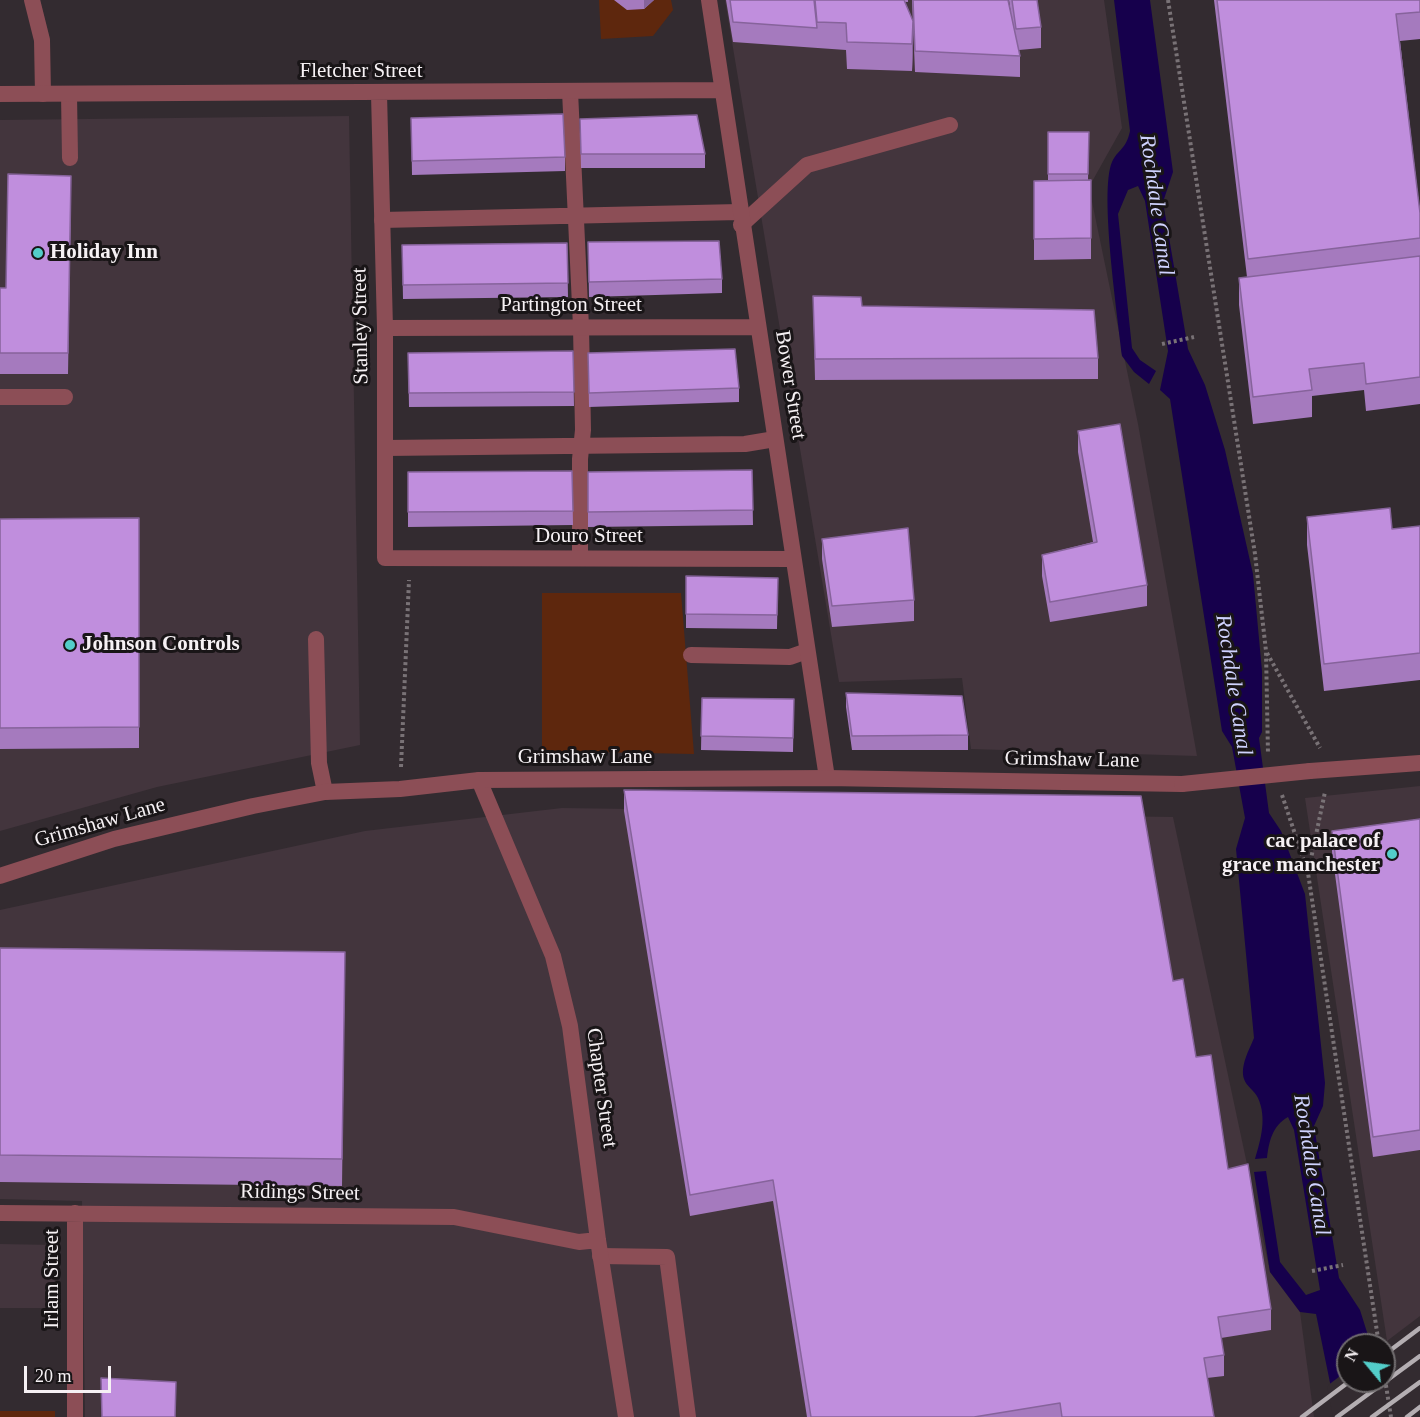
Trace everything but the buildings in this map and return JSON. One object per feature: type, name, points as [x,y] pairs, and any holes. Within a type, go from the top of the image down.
[{"type":"street","points":[[32,0],[42,40],[43,94]]},
{"type":"street","name":"Bower Street","points":[[709,0],[740,218],[827,778]]},
{"type":"street","name":"Fletcher Street","points":[[0,94],[379,94],[721,90]]},
{"type":"street","points":[[570,91],[581,327],[580,558]]},
{"type":"street","points":[[69,94],[70,158]]},
{"type":"street","name":"Stanley Street","points":[[379,94],[385,328],[385,558]]},
{"type":"street","points":[[382,220],[576,216],[740,218],[807,165],[950,125]]},
{"type":"street","name":"Partington Street","points":[[385,328],[758,327]]},
{"type":"street","points":[[0,397],[65,397]]},
{"type":"street","points":[[385,448],[745,444],[775,439]]},
{"type":"street","name":"Douro Street","points":[[385,558],[793,559]]},
{"type":"street","points":[[316,639],[319,763],[325,792]]},
{"type":"street","points":[[691,655],[790,657],[807,651]]},
{"type":"street","points":[[1330,769],[1420,763]]},
{"type":"street","name":"Grimshaw Lane","points":[[0,876],[114,839],[325,792],[400,789],[479,780],[827,778],[1182,784],[1330,769]]},
{"type":"street","name":"Chapter Street","points":[[479,780],[553,956],[570,1026],[599,1248],[626,1417]]},
{"type":"street","name":"Ridings Street","points":[[0,1213],[454,1217],[599,1248],[667,1257],[688,1417]]},
{"type":"street","name":"Irlam Street","points":[[75,1213],[75,1417]]},
{"type":"path","points":[[1168,0],[1255,554],[1266,651],[1267,751],[1271,762]]},
{"type":"path","points":[[1162,344],[1194,337]]},
{"type":"path","points":[[400,789],[410,558]]},
{"type":"path","points":[[1266,651],[1298,705],[1330,769],[1308,873]]},
{"type":"path","points":[[1278,784],[1308,873],[1377,1333]]},
{"type":"path","points":[[1312,1271],[1342,1265]]},
{"type":"path","points":[[1387,1393],[1391,1417]]},
{"type":"shaded area","points":[[599,0],[671,0],[673,10],[653,36],[601,39]]},
{"type":"shaded area","points":[[725,0],[1104,0],[1122,128],[1089,187],[1138,424],[1197,756],[971,749],[962,678],[839,682]]},
{"type":"shaded area","points":[[349,116],[360,745],[157,787],[0,831],[0,120]]},
{"type":"shaded area","points":[[542,593],[681,593],[694,754],[542,751]]},
{"type":"shaded area","points":[[1420,786],[1420,1316],[1396,1334],[1386,1333],[1305,798]]},
{"type":"shaded area","points":[[562,808],[1173,817],[1270,1272],[1300,1312],[1314,1417],[85,1417],[82,1201],[0,1199],[0,910],[365,831]]},
{"type":"shaded area","points":[[0,1244],[54,1245],[55,1308],[0,1308]]},
{"type":"shaded area","points":[[0,1411],[55,1411],[55,1417],[0,1417]]},
{"type":"water","name":"Rochdale Canal","points":[[1114,0],[1150,0],[1173,172],[1163,202],[1188,349],[1205,385],[1225,450],[1253,574],[1262,671],[1262,732],[1259,738],[1269,813],[1281,831],[1305,894],[1325,1083],[1323,1106],[1314,1126],[1339,1278],[1360,1310],[1367,1333],[1336,1333],[1336,1393],[1344,1393],[1337,1417],[1316,1314],[1300,1312],[1270,1272],[1254,1172],[1266,1171],[1280,1262],[1306,1295],[1320,1290],[1294,1130],[1288,1117],[1275,1130],[1270,1140],[1267,1158],[1255,1159],[1263,1121],[1258,1098],[1245,1082],[1243,1074],[1246,1058],[1254,1038],[1236,849],[1245,818],[1232,747],[1222,731],[1170,399],[1160,390],[1168,351],[1145,201],[1138,186],[1128,190],[1118,214],[1132,348],[1140,360],[1156,371],[1149,384],[1134,372],[1122,356],[1108,227],[1108,200],[1112,162],[1124,146],[1130,131]]},
{"type":"pier","points":[[1336,1379],[1336,1393],[1384,1393],[1388,1417],[1333,1417],[1327,1386]]},
{"type":"railway","points":[[1396,1346],[1420,1328]]},
{"type":"railway","points":[[1337,1417],[1420,1356]]},
{"type":"railway","points":[[1372,1417],[1420,1382]]},
{"type":"railway","points":[[1302,1417],[1336,1392]]},
{"type":"railway","points":[[1407,1417],[1420,1407]]},
{"type":"place","name":"Holiday Inn","points":[[38,253]]},
{"type":"place","name":"Johnson Controls","points":[[70,645]]},
{"type":"place","name":"cac palace of grace manchester","points":[[1392,854]]}]
